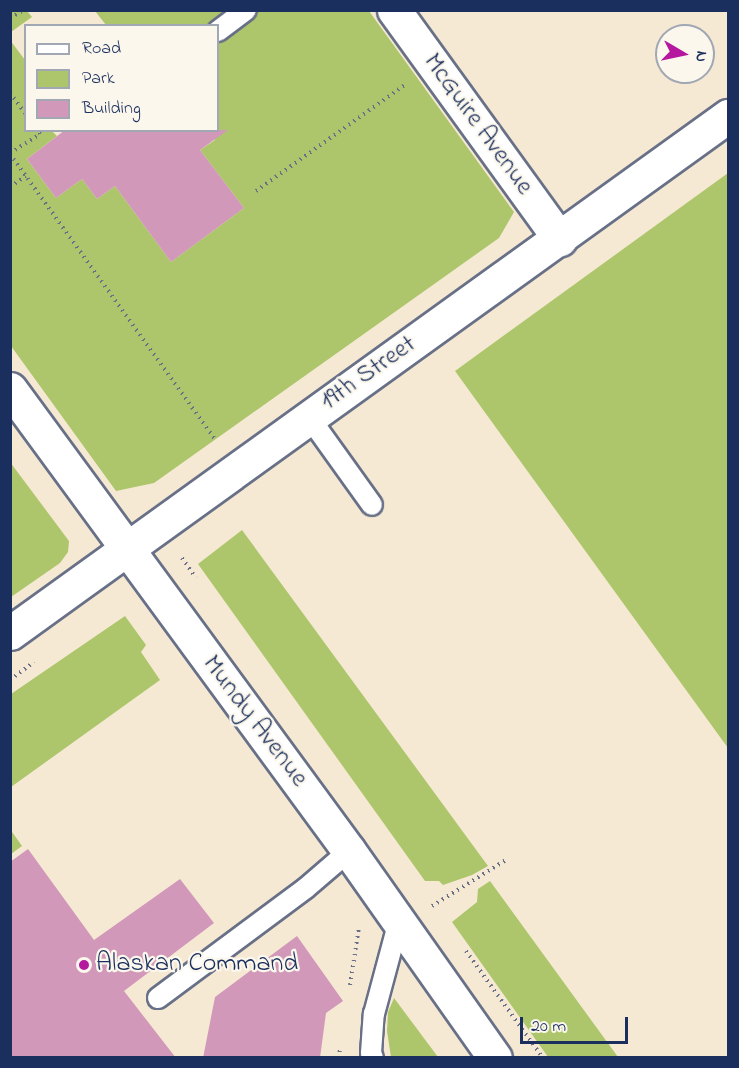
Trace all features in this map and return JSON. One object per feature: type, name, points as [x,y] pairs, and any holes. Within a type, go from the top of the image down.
[{"type":"street","name":"McGuire Avenue","points":[[394,10],[560,239]]},
{"type":"street","name":"19th Street","points":[[10,633],[729,116]]},
{"type":"street","name":"Mundy Avenue","points":[[10,389],[349,850],[495,1058]]},
{"type":"lane","points":[[219,30],[246,10]]},
{"type":"lane","points":[[309,417],[372,505]]},
{"type":"lane","points":[[158,998],[306,888],[349,850]]},
{"type":"lane","points":[[373,1058],[371,1053],[374,1014],[399,921]]},
{"type":"path","points":[[10,18],[22,11]]},
{"type":"path","points":[[256,191],[407,83]]},
{"type":"path","points":[[10,93],[24,111]]},
{"type":"path","points":[[39,132],[40,134],[10,154],[218,444]]},
{"type":"path","points":[[10,186],[26,176]]},
{"type":"path","points":[[432,906],[506,860]]},
{"type":"path","points":[[349,991],[359,925]]},
{"type":"path","points":[[339,1058],[341,1046]]},
{"type":"green space","points":[[11,10],[27,11],[32,17],[11,32]]},
{"type":"green space","points":[[95,11],[369,11],[514,212],[499,238],[154,483],[116,491],[11,346],[10,40],[24,59],[24,132],[53,132],[57,136],[27,159],[56,198],[82,179],[97,199],[115,186],[171,262],[244,208],[200,150],[215,140],[209,132],[219,132],[219,24],[105,24]]},
{"type":"green space","points":[[728,173],[728,748],[455,371]]},
{"type":"green space","points":[[10,462],[69,541],[68,552],[60,563],[11,597]]},
{"type":"green space","points":[[242,530],[488,866],[472,875],[443,885],[439,881],[425,881],[198,564]]},
{"type":"green space","points":[[125,616],[146,645],[141,652],[160,680],[11,787],[11,694]]},
{"type":"green space","points":[[10,829],[22,846],[11,854],[10,854]]},
{"type":"green space","points":[[490,881],[618,1057],[548,1057],[452,922],[477,902],[478,889]]},
{"type":"green space","points":[[394,998],[438,1057],[391,1057],[387,1031],[388,1012]]},
{"type":"building","points":[[219,130],[228,130],[200,150],[244,208],[171,262],[115,186],[97,199],[82,179],[56,198],[27,159],[62,132],[219,132]]},
{"type":"building","name":"Alaskan Command","points":[[28,849],[94,940],[180,879],[214,923],[124,991],[176,1058],[10,1058],[10,862]]},
{"type":"building","name":"Alaskan Command","points":[[297,936],[343,1001],[326,1013],[320,1058],[203,1058],[215,997]]},
{"type":"place","name":"Alaskan Command","points":[[84,965]]}]
